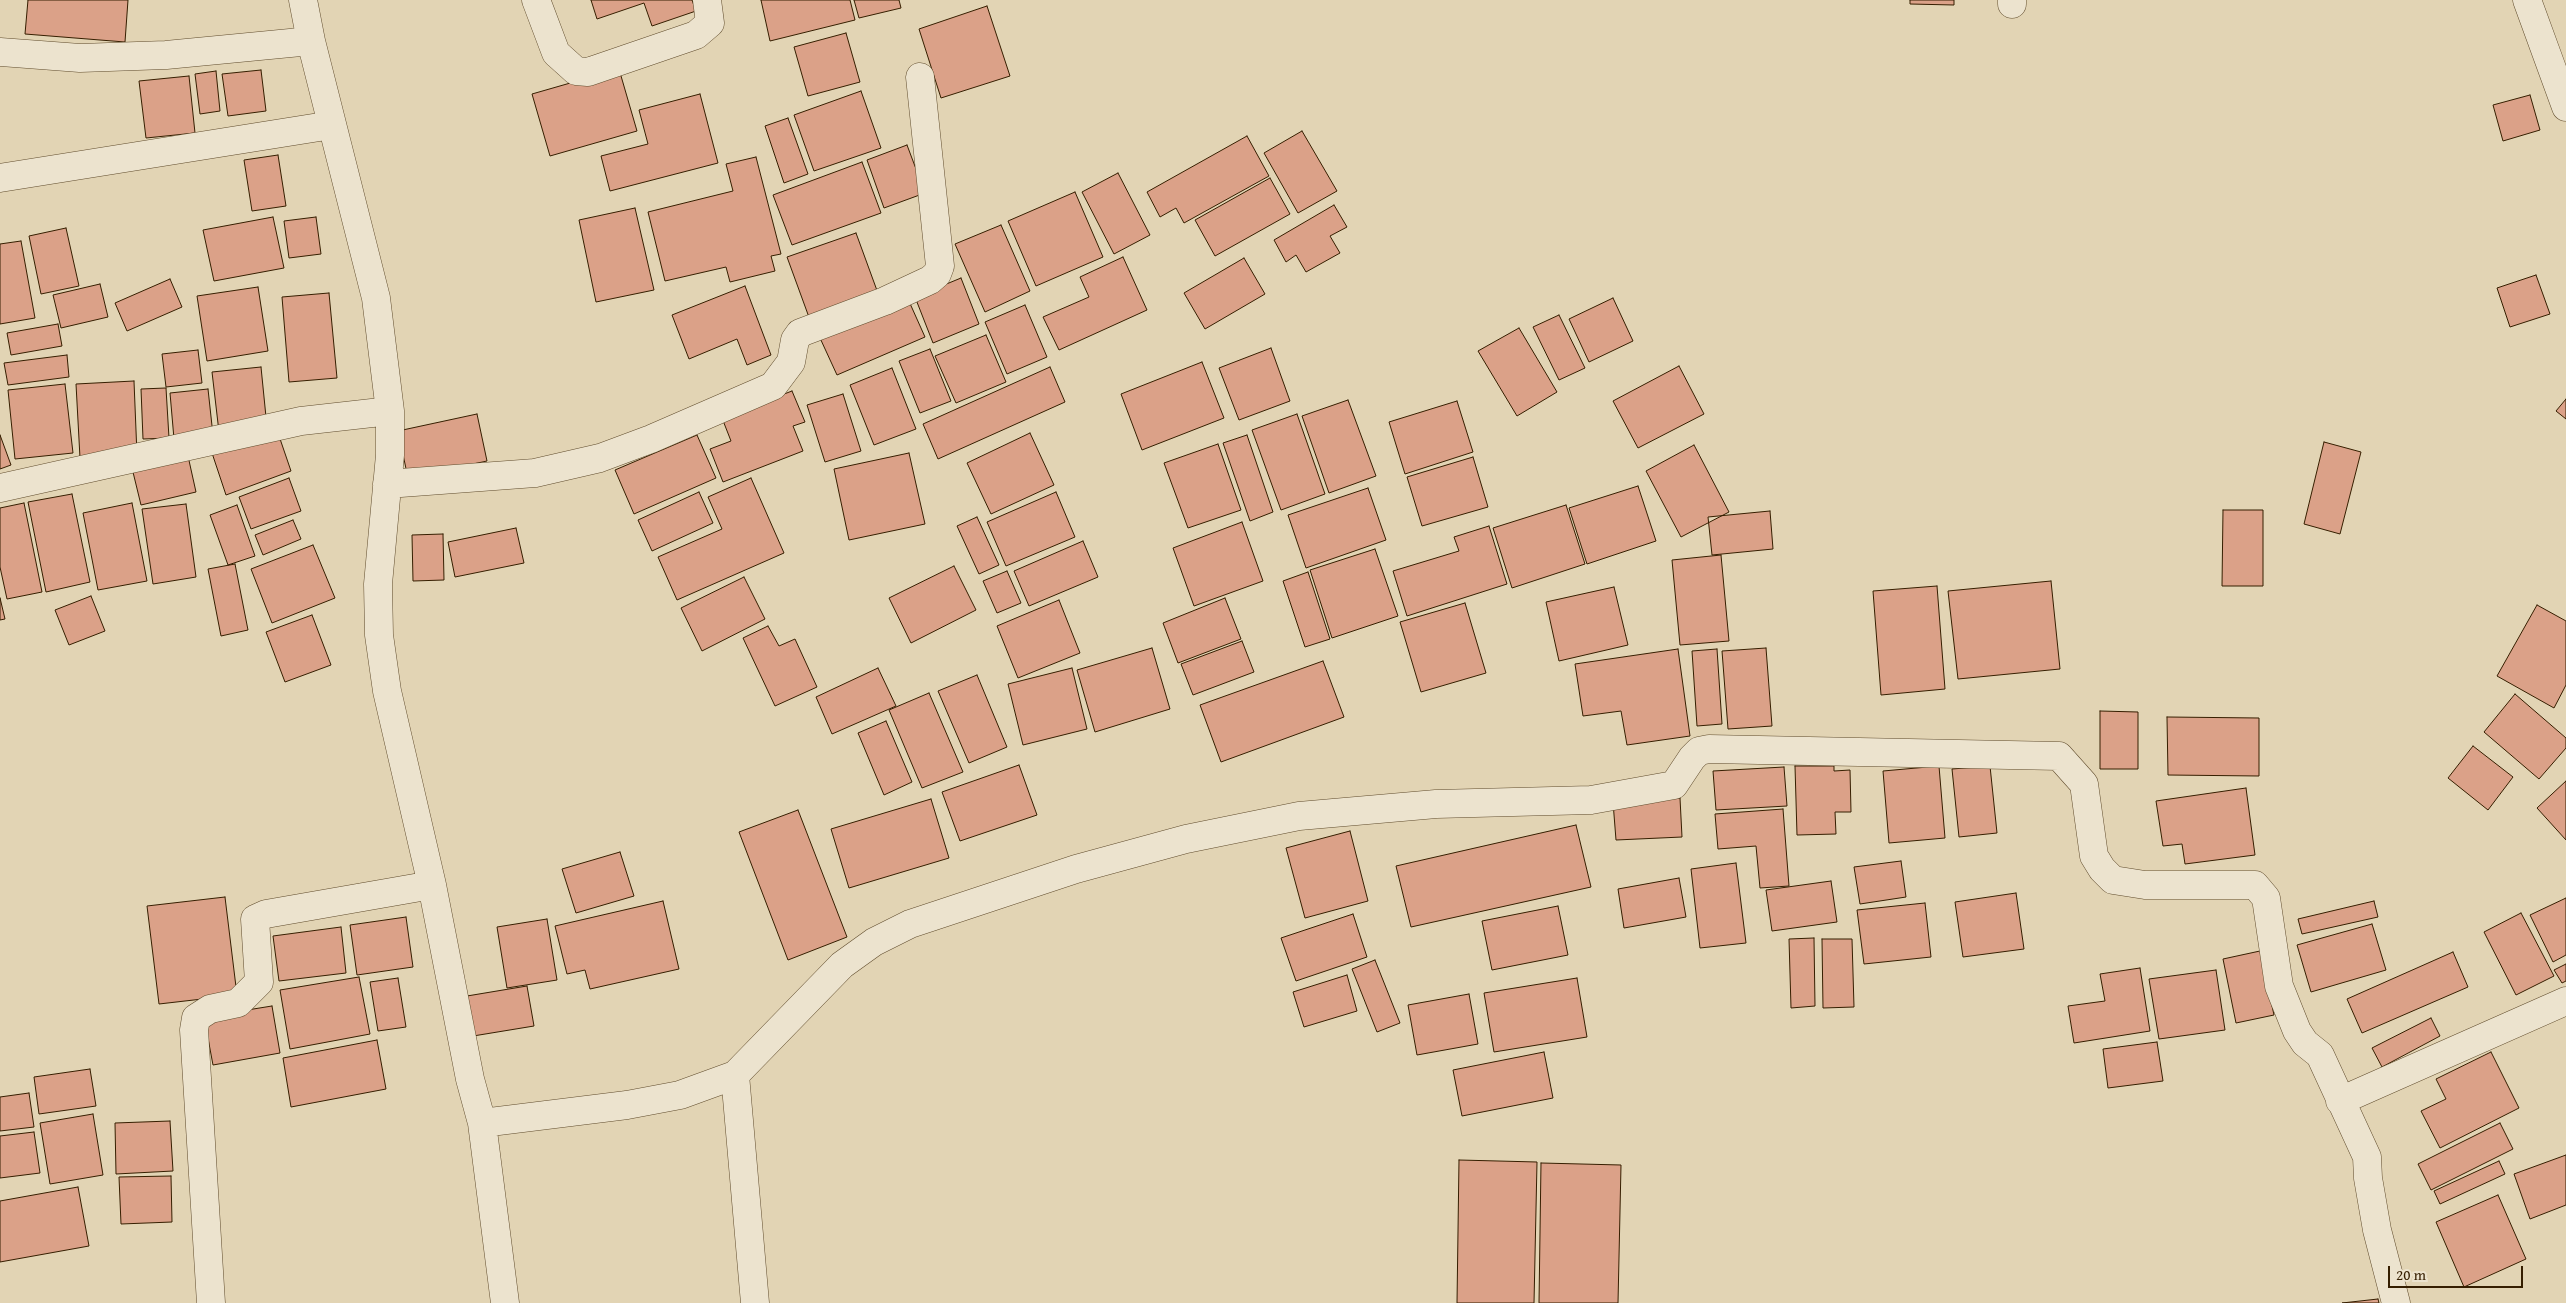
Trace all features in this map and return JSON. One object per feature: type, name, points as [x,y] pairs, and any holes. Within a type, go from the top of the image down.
[{"type":"street","points":[[303,0],[311,41],[376,298],[390,411],[390,454],[378,584],[380,635],[387,691],[432,885],[470,1079],[482,1123],[505,1303]]},
{"type":"street","points":[[536,0],[556,53],[576,71],[588,72],[696,35],[710,23],[707,0]]},
{"type":"street","points":[[2527,0],[2566,107]]},
{"type":"street","points":[[0,52],[80,58],[166,55],[311,41]]},
{"type":"street","points":[[387,484],[535,473],[600,458],[651,439],[773,386],[791,362],[795,340],[800,333],[885,301],[930,280],[938,274],[940,266],[920,77]]},
{"type":"street","points":[[0,178],[332,125]]},
{"type":"street","points":[[0,488],[301,420],[390,411]]},
{"type":"street","points":[[482,1123],[636,1103],[680,1095],[735,1075],[842,965],[874,942],[910,924],[1085,867],[1186,839],[1299,816],[1436,804],[1591,800],[1674,785],[1692,758],[1699,752],[1719,749],[2059,756],[2084,784],[2094,856],[2102,869],[2113,880],[2145,885],[2255,885],[2266,898],[2279,986],[2297,1031],[2305,1043],[2320,1055],[2367,1157],[2368,1178],[2377,1230],[2396,1303]]},
{"type":"street","points":[[211,1303],[194,1030],[196,1018],[210,1009],[238,1003],[259,982],[255,919],[266,914],[432,885]]},
{"type":"street","points":[[2340,1101],[2566,1001]]},
{"type":"street","points":[[735,1075],[755,1303]]},
{"type":"building","points":[[28,0],[128,0],[125,42],[25,34]]},
{"type":"building","points":[[591,0],[692,0],[696,11],[652,26],[644,3],[597,19]]},
{"type":"building","points":[[761,0],[850,0],[855,20],[770,41]]},
{"type":"building","points":[[854,0],[899,0],[901,8],[859,18]]},
{"type":"building","points":[[1910,0],[1954,0],[1954,5],[1910,4]]},
{"type":"building","points":[[987,6],[1010,76],[941,98],[919,29]]},
{"type":"building","points":[[846,33],[860,82],[808,96],[794,47]]},
{"type":"building","points":[[619,69],[637,131],[550,156],[532,94]]},
{"type":"building","points":[[261,70],[266,111],[228,116],[222,74]]},
{"type":"building","points":[[216,71],[220,111],[200,114],[195,74]]},
{"type":"building","points":[[189,76],[195,133],[146,138],[139,81]]},
{"type":"building","points":[[861,91],[881,148],[814,171],[794,115]]},
{"type":"building","points":[[700,94],[718,163],[610,191],[601,156],[648,144],[639,110]]},
{"type":"building","points":[[2530,95],[2540,130],[2503,141],[2493,105]]},
{"type":"building","points":[[788,118],[808,174],[784,183],[765,126]]},
{"type":"building","points":[[1302,131],[1337,191],[1298,213],[1264,153]]},
{"type":"building","points":[[1247,136],[1269,176],[1184,223],[1176,208],[1160,217],[1147,192]]},
{"type":"building","points":[[907,145],[925,193],[884,208],[867,160]]},
{"type":"building","points":[[278,155],[286,206],[252,211],[244,160]]},
{"type":"building","points":[[756,157],[781,254],[771,256],[775,271],[730,282],[726,267],[665,281],[648,212],[733,191],[726,164]]},
{"type":"building","points":[[862,162],[881,213],[792,245],[773,195]]},
{"type":"building","points":[[1118,173],[1150,235],[1114,254],[1082,192]]},
{"type":"building","points":[[1270,178],[1290,214],[1215,256],[1195,220]]},
{"type":"building","points":[[1075,192],[1103,257],[1036,286],[1008,221]]},
{"type":"building","points":[[1334,205],[1347,227],[1330,236],[1340,253],[1306,272],[1296,255],[1286,262],[1274,240]]},
{"type":"building","points":[[635,208],[654,290],[596,302],[579,220]]},
{"type":"building","points":[[273,217],[284,268],[214,281],[203,230]]},
{"type":"building","points":[[316,217],[321,254],[289,258],[284,221]]},
{"type":"building","points":[[1001,225],[1030,291],[985,312],[955,244]]},
{"type":"building","points":[[66,228],[79,286],[41,294],[29,236]]},
{"type":"building","points":[[856,233],[879,296],[810,320],[787,257]]},
{"type":"building","points":[[21,241],[35,318],[0,324],[0,244]]},
{"type":"building","points":[[1123,257],[1147,310],[1059,350],[1043,317],[1089,297],[1080,277]]},
{"type":"building","points":[[1244,258],[1265,294],[1205,329],[1184,293]]},
{"type":"building","points":[[2536,275],[2550,314],[2510,327],[2497,288]]},
{"type":"building","points":[[961,278],[979,324],[933,343],[915,297]]},
{"type":"building","points":[[170,279],[182,307],[127,331],[115,303]]},
{"type":"building","points":[[100,284],[108,317],[61,328],[53,295]]},
{"type":"building","points":[[745,286],[771,355],[747,365],[737,339],[689,359],[672,315]]},
{"type":"building","points":[[258,287],[268,351],[207,361],[197,296]]},
{"type":"building","points":[[329,293],[337,378],[289,382],[282,297]]},
{"type":"building","points":[[1613,298],[1633,341],[1589,362],[1569,319]]},
{"type":"building","points":[[908,299],[925,337],[837,375],[820,338]]},
{"type":"building","points":[[1025,305],[1047,357],[1007,374],[985,322]]},
{"type":"building","points":[[1559,315],[1585,368],[1559,380],[1533,327]]},
{"type":"building","points":[[58,324],[62,346],[11,355],[7,333]]},
{"type":"building","points":[[1519,328],[1557,392],[1517,416],[1478,351]]},
{"type":"building","points":[[986,335],[1006,382],[956,403],[935,356]]},
{"type":"building","points":[[1271,348],[1290,401],[1239,420],[1219,368]]},
{"type":"building","points":[[930,349],[951,401],[920,413],[899,361]]},
{"type":"building","points":[[198,350],[202,383],[166,387],[162,354]]},
{"type":"building","points":[[67,355],[69,377],[8,385],[4,363]]},
{"type":"building","points":[[1202,362],[1224,418],[1142,450],[1121,394]]},
{"type":"building","points":[[1679,366],[1704,414],[1638,448],[1613,401]]},
{"type":"building","points":[[261,367],[267,427],[219,432],[212,372]]},
{"type":"building","points":[[1050,367],[1065,402],[938,459],[923,424]]},
{"type":"building","points":[[892,368],[916,429],[874,445],[850,385]]},
{"type":"building","points":[[134,381],[137,455],[80,458],[76,384]]},
{"type":"building","points":[[65,384],[73,453],[15,459],[8,390]]},
{"type":"building","points":[[166,388],[169,438],[143,439],[141,389]]},
{"type":"building","points":[[208,389],[213,435],[174,439],[170,393]]},
{"type":"building","points":[[792,391],[805,422],[793,426],[803,451],[723,482],[710,449],[731,441],[722,418]]},
{"type":"building","points":[[843,394],[861,451],[825,462],[807,405]]},
{"type":"building","points":[[2566,399],[2566,419],[2556,411]]},
{"type":"building","points":[[1348,400],[1376,476],[1329,493],[1302,416]]},
{"type":"building","points":[[1457,401],[1473,452],[1405,474],[1389,422]]},
{"type":"building","points":[[477,414],[487,461],[408,478],[398,431]]},
{"type":"building","points":[[1297,414],[1325,494],[1281,510],[1252,430]]},
{"type":"building","points":[[277,430],[291,471],[226,495],[212,453]]},
{"type":"building","points":[[1030,433],[1054,485],[991,514],[967,463]]},
{"type":"building","points":[[0,435],[11,465],[0,469]]},
{"type":"building","points":[[697,435],[716,478],[634,514],[615,470]]},
{"type":"building","points":[[1247,435],[1273,512],[1250,521],[1223,443]]},
{"type":"building","points":[[2324,442],[2361,452],[2340,534],[2304,524]]},
{"type":"building","points":[[1218,444],[1241,510],[1188,528],[1164,463]]},
{"type":"building","points":[[1694,445],[1729,512],[1681,537],[1646,471]]},
{"type":"building","points":[[909,453],[925,524],[849,540],[834,469]]},
{"type":"building","points":[[188,456],[196,492],[141,505],[132,468]]},
{"type":"building","points":[[1473,457],[1488,507],[1422,526],[1407,477]]},
{"type":"building","points":[[289,478],[301,511],[251,529],[239,497]]},
{"type":"building","points":[[751,478],[784,553],[677,600],[658,557],[722,529],[708,497]]},
{"type":"building","points":[[1638,486],[1656,541],[1587,564],[1569,508]]},
{"type":"building","points":[[1368,488],[1386,540],[1306,568],[1288,515]]},
{"type":"building","points":[[699,492],[713,523],[652,551],[638,520]]},
{"type":"building","points":[[1056,492],[1075,537],[1006,566],[987,522]]},
{"type":"building","points":[[72,494],[90,582],[46,592],[28,502]]},
{"type":"building","points":[[24,503],[42,592],[7,599],[0,567],[0,508]]},
{"type":"building","points":[[132,503],[147,581],[98,590],[83,513]]},
{"type":"building","points":[[186,504],[196,577],[153,584],[142,509]]},
{"type":"building","points":[[237,505],[255,556],[228,565],[210,515]]},
{"type":"building","points":[[1566,505],[1585,564],[1512,588],[1493,528]]},
{"type":"building","points":[[2223,510],[2263,510],[2263,586],[2222,586]]},
{"type":"building","points":[[1770,511],[1773,549],[1712,555],[1708,517]]},
{"type":"building","points":[[977,517],[999,565],[979,574],[957,526]]},
{"type":"building","points":[[293,520],[301,539],[263,555],[255,535]]},
{"type":"building","points":[[1242,522],[1263,581],[1194,606],[1173,548]]},
{"type":"building","points":[[1489,526],[1507,584],[1407,616],[1393,571],[1459,551],[1454,537]]},
{"type":"building","points":[[516,528],[524,563],[455,577],[448,542]]},
{"type":"building","points":[[443,534],[444,580],[413,581],[412,535]]},
{"type":"building","points":[[1083,541],[1098,577],[1029,606],[1014,571]]},
{"type":"building","points":[[313,545],[335,598],[272,623],[251,569]]},
{"type":"building","points":[[1375,549],[1398,616],[1332,638],[1310,570]]},
{"type":"building","points":[[1721,555],[1729,641],[1680,645],[1672,560]]},
{"type":"building","points":[[235,564],[248,630],[221,636],[208,569]]},
{"type":"building","points":[[954,566],[976,610],[911,643],[889,598]]},
{"type":"building","points":[[1007,571],[1021,603],[997,613],[983,581]]},
{"type":"building","points":[[1308,572],[1330,639],[1305,647],[1283,581]]},
{"type":"building","points":[[744,577],[765,619],[702,651],[681,608]]},
{"type":"building","points":[[2051,581],[2060,669],[1958,679],[1948,591]]},
{"type":"building","points":[[1937,586],[1945,689],[1881,695],[1873,591]]},
{"type":"building","points":[[1614,587],[1628,645],[1559,661],[1546,602]]},
{"type":"building","points":[[91,596],[105,631],[69,645],[55,610]]},
{"type":"building","points":[[0,598],[5,619],[0,620]]},
{"type":"building","points":[[1225,598],[1241,639],[1178,663],[1163,623]]},
{"type":"building","points":[[1059,600],[1080,653],[1018,678],[997,626]]},
{"type":"building","points":[[1465,603],[1486,673],[1421,692],[1400,622]]},
{"type":"building","points":[[2537,605],[2566,621],[2566,685],[2554,708],[2497,676]]},
{"type":"building","points":[[312,615],[331,665],[285,682],[266,632]]},
{"type":"building","points":[[768,626],[779,646],[795,639],[817,687],[775,706],[743,638]]},
{"type":"building","points":[[1242,641],[1254,672],[1193,695],[1181,664]]},
{"type":"building","points":[[1152,648],[1170,709],[1095,732],[1077,670]]},
{"type":"building","points":[[1766,648],[1772,726],[1728,729],[1722,651]]},
{"type":"building","points":[[1678,649],[1690,736],[1627,745],[1621,711],[1583,716],[1575,664]]},
{"type":"building","points":[[1717,649],[1722,724],[1697,726],[1692,651]]},
{"type":"building","points":[[1323,661],[1344,717],[1221,762],[1200,705]]},
{"type":"building","points":[[878,668],[896,706],[832,734],[816,697]]},
{"type":"building","points":[[1072,668],[1087,729],[1023,745],[1008,684]]},
{"type":"building","points":[[977,675],[1007,747],[969,763],[938,691]]},
{"type":"building","points":[[929,693],[963,772],[922,788],[889,710]]},
{"type":"building","points":[[2515,694],[2566,738],[2566,748],[2539,779],[2484,732]]},
{"type":"building","points":[[2100,711],[2138,712],[2138,769],[2100,769]]},
{"type":"building","points":[[2167,717],[2259,718],[2259,776],[2168,775]]},
{"type":"building","points":[[886,721],[912,782],[884,795],[858,733]]},
{"type":"building","points":[[2473,746],[2513,777],[2488,810],[2448,778]]},
{"type":"building","points":[[1019,765],[1037,815],[960,841],[942,792]]},
{"type":"building","points":[[1795,766],[1834,766],[1834,771],[1850,770],[1851,812],[1835,812],[1836,834],[1797,835]]},
{"type":"building","points":[[1939,766],[1945,838],[1889,843],[1883,771]]},
{"type":"building","points":[[1990,766],[1997,833],[1959,837],[1952,769]]},
{"type":"building","points":[[1784,767],[1787,806],[1716,810],[1713,771]]},
{"type":"building","points":[[2566,781],[2566,840],[2537,808]]},
{"type":"building","points":[[2246,788],[2255,855],[2185,864],[2182,844],[2163,846],[2156,801]]},
{"type":"building","points":[[1680,798],[1682,837],[1616,840],[1613,802]]},
{"type":"building","points":[[931,799],[949,858],[849,888],[831,829]]},
{"type":"building","points":[[1783,809],[1789,886],[1760,888],[1756,846],[1718,849],[1715,814]]},
{"type":"building","points":[[798,810],[847,937],[788,960],[739,832]]},
{"type":"building","points":[[1576,825],[1591,887],[1411,927],[1396,866]]},
{"type":"building","points":[[1350,831],[1368,901],[1305,918],[1286,848]]},
{"type":"building","points":[[620,852],[634,896],[576,913],[562,869]]},
{"type":"building","points":[[1901,861],[1906,897],[1860,904],[1854,867]]},
{"type":"building","points":[[1736,863],[1746,943],[1700,948],[1691,869]]},
{"type":"building","points":[[1679,878],[1686,917],[1624,928],[1618,889]]},
{"type":"building","points":[[1831,881],[1837,922],[1772,931],[1766,890]]},
{"type":"building","points":[[2016,893],[2024,949],[1963,957],[1955,902]]},
{"type":"building","points":[[225,897],[237,995],[159,1004],[147,906]]},
{"type":"building","points":[[2566,898],[2566,955],[2553,962],[2530,915]]},
{"type":"building","points":[[663,901],[679,969],[590,989],[585,970],[567,974],[555,926]]},
{"type":"building","points":[[2374,901],[2378,917],[2302,934],[2298,919]]},
{"type":"building","points":[[1925,903],[1931,957],[1864,964],[1857,910]]},
{"type":"building","points":[[1558,906],[1568,955],[1492,970],[1482,921]]},
{"type":"building","points":[[2521,913],[2554,976],[2516,995],[2484,932]]},
{"type":"building","points":[[1353,914],[1367,957],[1296,981],[1281,938]]},
{"type":"building","points":[[406,917],[413,967],[357,975],[350,925]]},
{"type":"building","points":[[547,919],[557,980],[507,988],[497,927]]},
{"type":"building","points":[[2372,924],[2386,970],[2311,992],[2297,945]]},
{"type":"building","points":[[341,927],[346,973],[279,981],[273,936]]},
{"type":"building","points":[[1814,938],[1815,1006],[1791,1008],[1789,939]]},
{"type":"building","points":[[1822,939],[1852,939],[1854,1007],[1823,1008]]},
{"type":"building","points":[[2260,951],[2274,1015],[2236,1023],[2223,959]]},
{"type":"building","points":[[2453,952],[2468,987],[2362,1033],[2347,999]]},
{"type":"building","points":[[1375,960],[1400,1023],[1377,1032],[1352,969]]},
{"type":"building","points":[[2566,964],[2566,981],[2562,983],[2554,970]]},
{"type":"building","points":[[2140,968],[2150,1031],[2074,1043],[2068,1006],[2105,1001],[2100,974]]},
{"type":"building","points":[[2216,970],[2225,1030],[2159,1039],[2149,979]]},
{"type":"building","points":[[1347,975],[1357,1011],[1304,1027],[1293,992]]},
{"type":"building","points":[[359,977],[370,1034],[290,1049],[280,990]]},
{"type":"building","points":[[398,978],[406,1027],[378,1031],[370,982]]},
{"type":"building","points":[[1577,978],[1587,1037],[1494,1052],[1484,993]]},
{"type":"building","points":[[527,986],[534,1026],[467,1037],[461,997]]},
{"type":"building","points":[[1469,994],[1478,1044],[1417,1055],[1408,1005]]},
{"type":"building","points":[[272,1006],[280,1053],[213,1065],[204,1017]]},
{"type":"building","points":[[2431,1018],[2440,1036],[2382,1067],[2372,1048]]},
{"type":"building","points":[[377,1040],[386,1089],[291,1107],[283,1058]]},
{"type":"building","points":[[2157,1042],[2163,1081],[2108,1088],[2103,1049]]},
{"type":"building","points":[[1544,1052],[1553,1098],[1462,1116],[1453,1070]]},
{"type":"building","points":[[2491,1052],[2519,1108],[2440,1148],[2421,1111],[2446,1099],[2436,1079]]},
{"type":"building","points":[[90,1069],[96,1106],[39,1114],[34,1077]]},
{"type":"building","points":[[29,1093],[34,1127],[0,1131],[0,1097]]},
{"type":"building","points":[[93,1114],[103,1175],[50,1184],[40,1123]]},
{"type":"building","points":[[170,1121],[173,1171],[116,1174],[115,1123]]},
{"type":"building","points":[[2500,1123],[2513,1149],[2431,1190],[2418,1164]]},
{"type":"building","points":[[34,1132],[40,1173],[0,1178],[0,1136]]},
{"type":"building","points":[[2566,1155],[2566,1205],[2530,1219],[2514,1174]]},
{"type":"building","points":[[1459,1160],[1537,1162],[1534,1303],[1457,1303]]},
{"type":"building","points":[[2499,1161],[2505,1174],[2440,1204],[2434,1191]]},
{"type":"building","points":[[1541,1163],[1621,1165],[1618,1303],[1539,1303]]},
{"type":"building","points":[[171,1176],[172,1222],[121,1224],[119,1177]]},
{"type":"building","points":[[78,1187],[89,1246],[0,1262],[0,1201]]},
{"type":"building","points":[[2498,1195],[2526,1259],[2464,1287],[2436,1222]]},
{"type":"building","points":[[2378,1299],[2379,1303],[2342,1303]]}]
